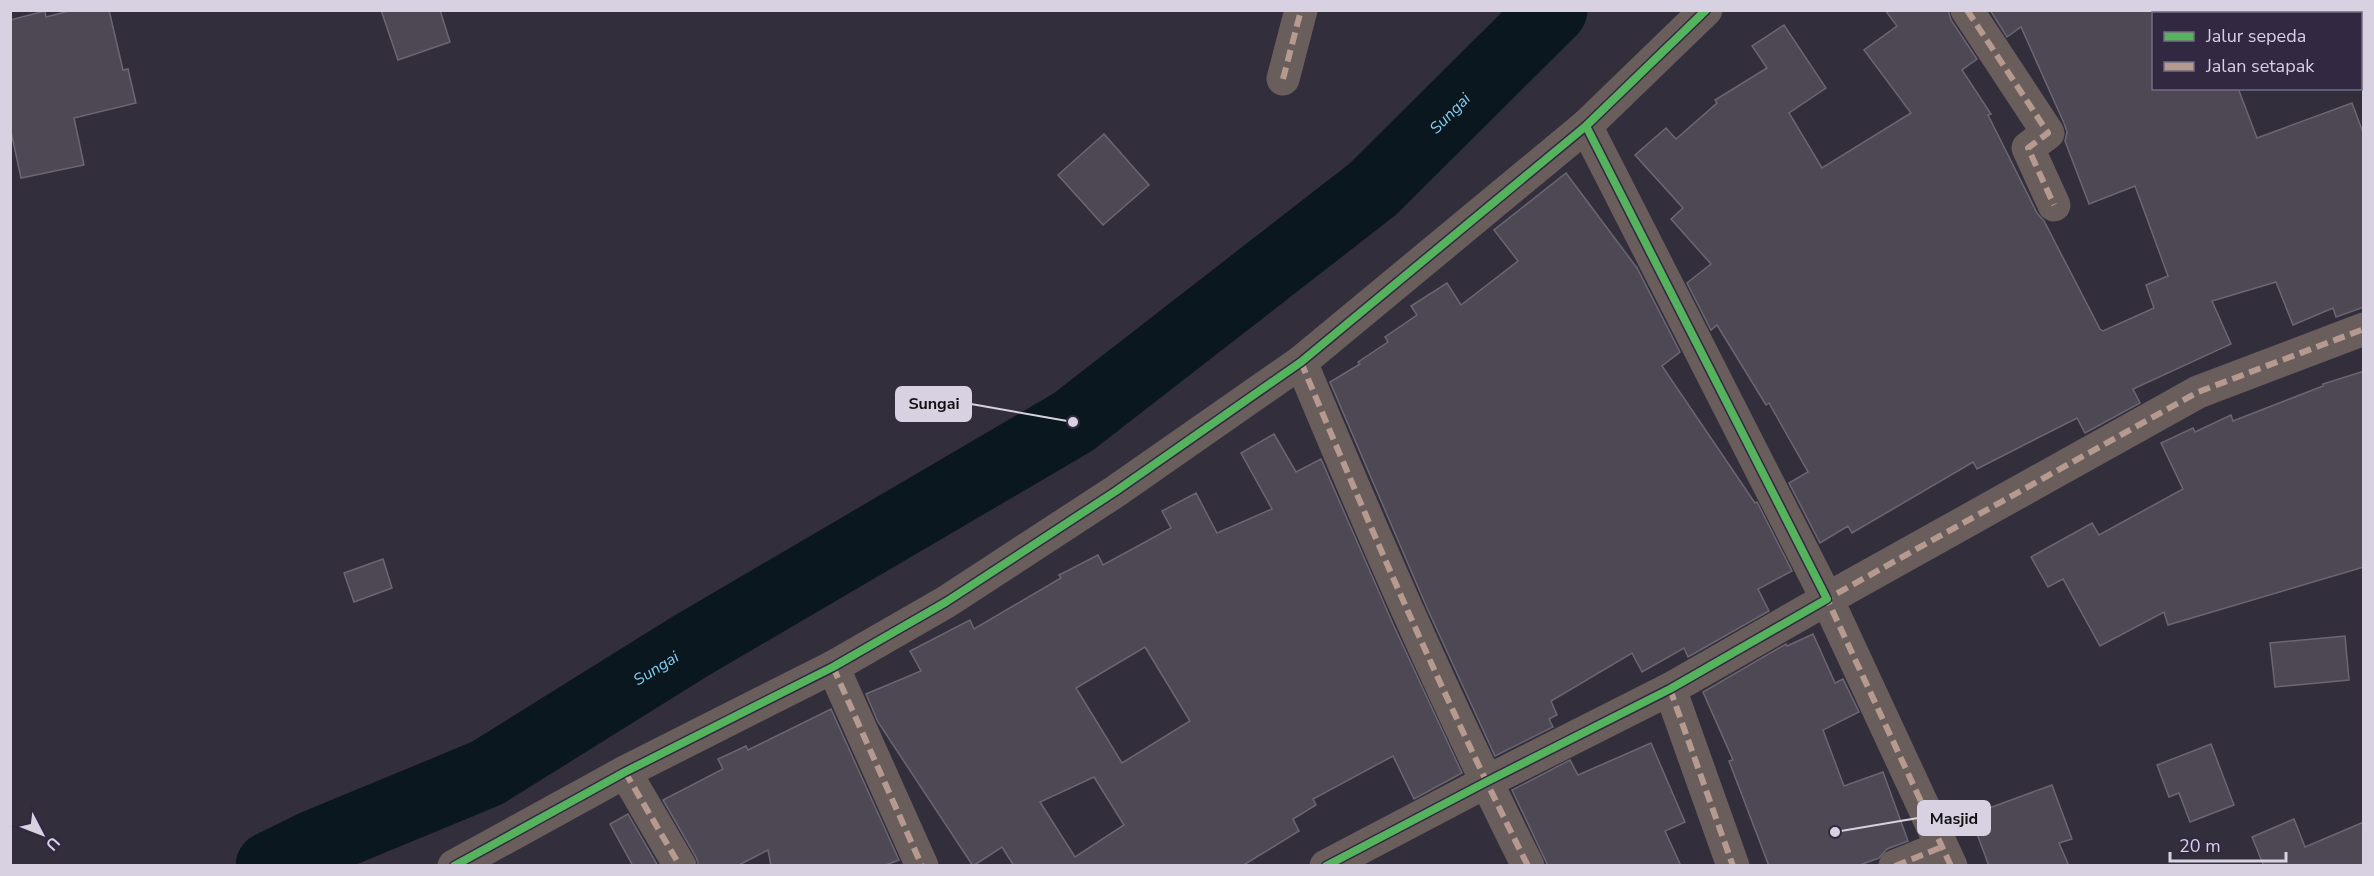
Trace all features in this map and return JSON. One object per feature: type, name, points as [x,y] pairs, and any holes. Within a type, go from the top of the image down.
[{"type":"street","points":[[1283,79],[1301,10]]},
{"type":"street","points":[[454,866],[625,772],[833,668],[946,602],[1116,491],[1301,362],[1586,126],[1706,10]]},
{"type":"street","points":[[1966,10],[2048,133],[2028,148],[2054,205]]},
{"type":"street","points":[[1586,126],[1827,599],[1947,856],[1895,866]]},
{"type":"street","points":[[1326,866],[1486,782],[1670,690],[1827,599],[2198,392],[2364,329]]},
{"type":"street","points":[[1301,362],[1379,550],[1486,782],[1528,866]]},
{"type":"street","points":[[833,668],[922,866]]},
{"type":"street","points":[[1670,690],[1733,866]]},
{"type":"street","points":[[625,772],[680,866]]},
{"type":"building","points":[[73,10],[109,10],[123,70],[128,69],[136,103],[74,118],[84,165],[21,178],[10,127],[10,20],[45,11],[46,17]]},
{"type":"building","points":[[381,10],[440,10],[450,42],[398,60]]},
{"type":"building","points":[[1885,10],[1948,10],[1951,20],[1977,59],[1962,70],[1991,114],[1988,115],[2037,213],[2044,221],[2103,331],[2154,308],[2146,285],[2168,276],[2135,186],[2089,204],[2065,141],[2067,132],[2064,123],[2021,27],[2007,37],[1990,10],[2154,10],[2152,12],[2152,90],[2239,90],[2257,138],[2352,103],[2364,135],[2364,307],[2336,317],[2333,308],[2293,325],[2276,282],[2212,301],[2231,344],[2133,389],[2140,403],[2085,433],[2077,418],[1977,469],[1973,462],[1852,533],[1848,526],[1820,543],[1789,483],[1808,472],[1769,403],[1766,405],[1717,325],[1711,330],[1687,283],[1711,264],[1671,219],[1683,208],[1635,155],[1666,128],[1676,139],[1717,103],[1715,100],[1767,68],[1752,46],[1784,25],[1826,88],[1789,113],[1822,168],[1911,113],[1864,50],[1897,26]]},
{"type":"building","points":[[1104,134],[1149,185],[1103,225],[1058,175]]},
{"type":"building","points":[[1566,173],[1637,268],[1680,352],[1662,366],[1755,503],[1757,502],[1792,571],[1758,589],[1769,611],[1688,657],[1684,648],[1642,672],[1632,653],[1551,701],[1557,715],[1549,719],[1553,727],[1495,756],[1427,608],[1330,382],[1360,364],[1358,362],[1388,342],[1385,337],[1417,315],[1411,306],[1447,283],[1461,305],[1518,261],[1494,230]]},
{"type":"building","points":[[2364,371],[2364,567],[2168,625],[2164,612],[2100,646],[2063,579],[2048,587],[2031,557],[2092,523],[2099,535],[2183,489],[2161,443],[2193,428],[2195,432],[2231,415],[2233,421],[2323,386],[2323,384]]},
{"type":"building","points":[[1274,434],[1296,472],[1321,459],[1393,624],[1462,773],[1414,799],[1393,756],[1313,799],[1316,805],[1293,819],[1299,831],[1242,866],[1014,866],[1002,847],[973,866],[878,722],[866,694],[921,671],[910,651],[970,620],[974,629],[1061,578],[1059,575],[1098,555],[1103,565],[1171,528],[1162,511],[1196,493],[1217,533],[1272,509],[1241,453]],"holes":[[[1145,647],[1190,721],[1122,763],[1076,688]],[[1094,777],[1124,825],[1075,857],[1040,802]]]},
{"type":"building","points":[[383,559],[392,588],[354,602],[344,573]]},
{"type":"building","points":[[1813,634],[1835,683],[1843,679],[1859,712],[1823,730],[1844,786],[1883,772],[1908,841],[1887,849],[1879,858],[1857,866],[1769,866],[1729,761],[1733,760],[1703,692],[1786,644],[1787,646]]},
{"type":"building","points":[[2345,636],[2349,680],[2275,687],[2270,643]]},
{"type":"building","points":[[831,709],[899,860],[883,866],[771,866],[768,850],[737,866],[699,866],[663,800],[723,769],[718,759],[746,746],[748,750]]},
{"type":"building","points":[[1651,743],[1685,822],[1665,831],[1681,866],[1548,866],[1512,790],[1570,760],[1578,775]]},
{"type":"building","points":[[2211,744],[2234,805],[2190,822],[2179,793],[2169,797],[2157,765]]},
{"type":"building","points":[[2052,785],[2072,839],[2059,843],[2069,866],[1989,866],[1970,815]]},
{"type":"building","points":[[628,814],[658,866],[633,866],[610,824]]},
{"type":"building","points":[[2294,819],[2305,847],[2364,822],[2364,866],[2262,866],[2252,837]]},
{"type":"waterway","name":"Sungai","points":[[270,866],[313,845],[487,773],[689,647],[1073,422],[1373,189],[1553,10]]},
{"type":"marked path","points":[[1283,79],[1301,10]]},
{"type":"marked path","points":[[1967,10],[2048,133],[2028,148],[2054,205]]},
{"type":"marked path","points":[[1951,866],[1827,599],[2198,392],[2364,329]]},
{"type":"marked path","points":[[1301,362],[1410,616],[1528,866]]},
{"type":"marked path","points":[[833,667],[922,866]]},
{"type":"marked path","points":[[1670,689],[1733,866]]},
{"type":"marked path","points":[[625,772],[680,866]]},
{"type":"marked path","points":[[1895,866],[1942,847]]},
{"type":"cycle path","points":[[454,866],[625,772],[833,667],[946,602],[1116,491],[1301,362],[1586,126],[1706,10]]},
{"type":"cycle path","points":[[1326,866],[1670,689],[1827,599],[1586,126]]},
{"type":"place","name":"Sungai","points":[[1073,422]]},
{"type":"place","name":"Masjid","points":[[1835,832]]}]
